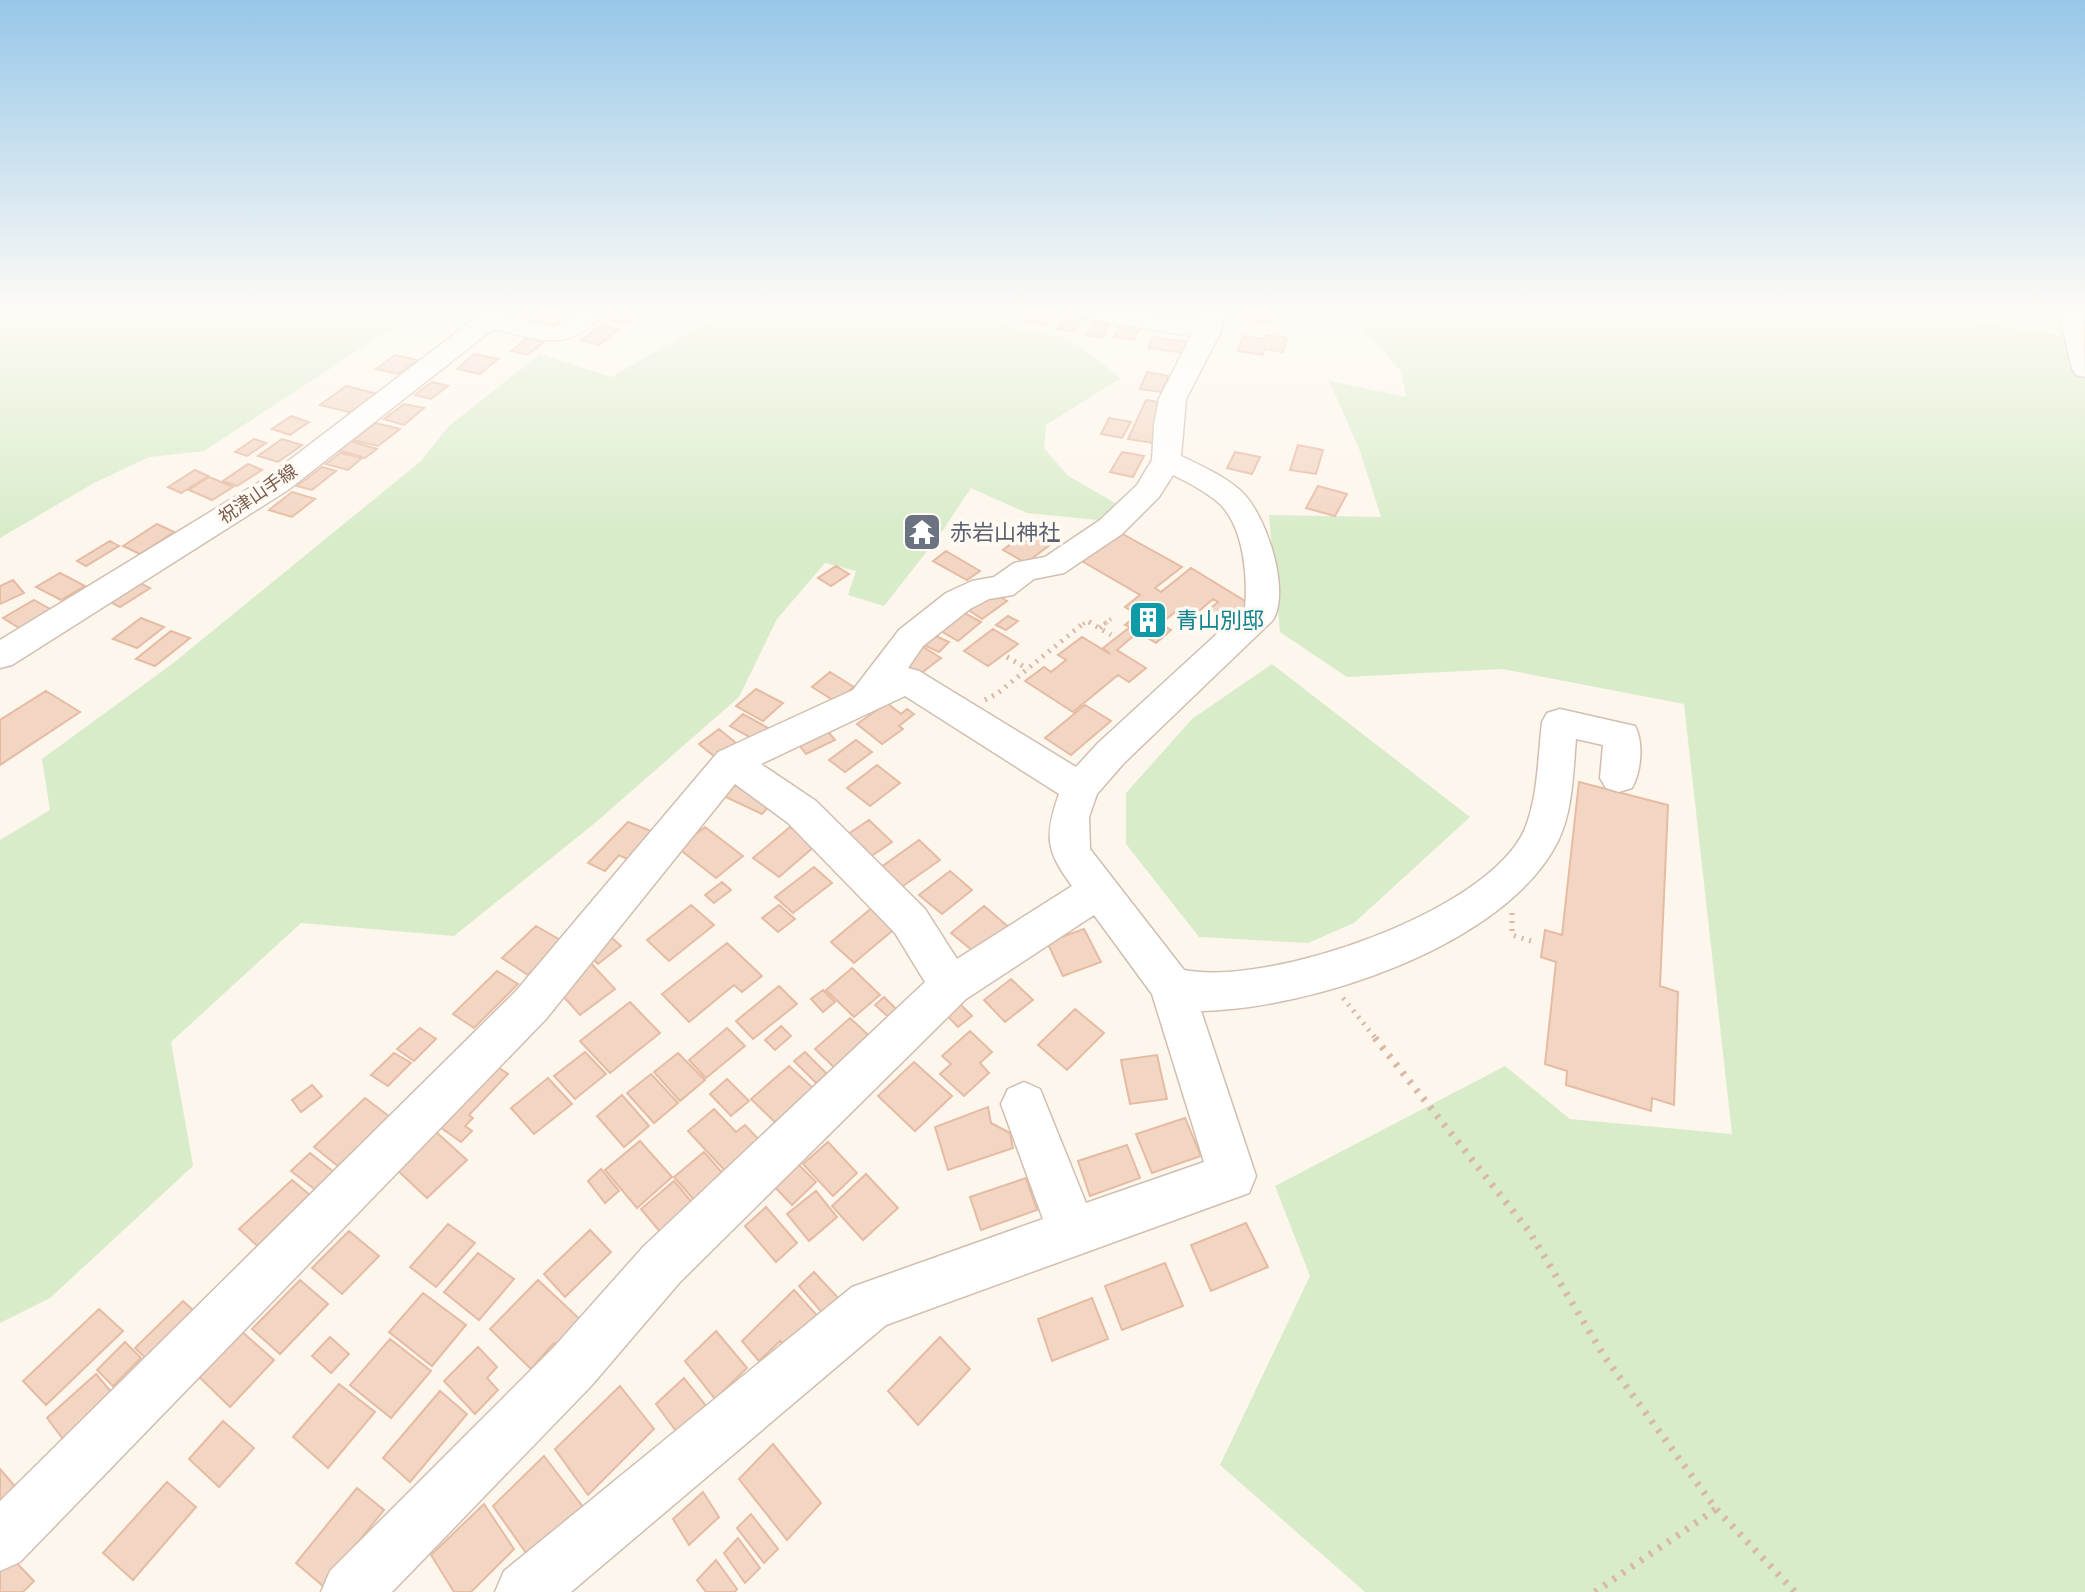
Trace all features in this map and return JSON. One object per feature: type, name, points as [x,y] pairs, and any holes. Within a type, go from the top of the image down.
[{"type":"street","name":"祝津山手線","points":[[0,656],[277,484],[406,384]]},
{"type":"street","points":[[866,700],[899,653],[922,629],[958,601],[983,589],[1002,587],[1025,570],[1053,566],[1099,535],[1148,491],[1167,460],[1167,429],[1179,384]]},
{"type":"street","points":[[525,1592],[870,1305],[1232,1176],[1171,986],[1070,853],[1070,817],[1080,788],[1111,753],[1261,612],[1262,569],[1236,503],[1167,460]]},
{"type":"street","points":[[0,1542],[531,1005],[731,762],[907,680],[1080,788]]},
{"type":"street","points":[[1171,986],[1201,992],[1247,988],[1322,972],[1383,950],[1469,909],[1526,857],[1543,834],[1560,722],[1622,736],[1619,778]]},
{"type":"street","points":[[731,762],[802,812],[910,921],[951,986]]},
{"type":"street","points":[[351,1592],[573,1366],[662,1264],[951,986],[1098,891]]},
{"type":"street","points":[[1024,1104],[1073,1233]]},
{"type":"path","points":[[1100,628],[1111,619]]},
{"type":"path","points":[[959,712],[998,693],[1087,621],[1111,635]]},
{"type":"path","points":[[1007,657],[1028,669]]},
{"type":"path","points":[[1322,972],[1529,1231],[1604,1356],[1716,1509],[1795,1592]]},
{"type":"path","points":[[1595,1592],[1716,1509]]},
{"type":"green space","points":[[0,384],[306,384],[204,451],[149,457],[94,483],[0,538]]},
{"type":"green space","points":[[502,384],[1111,384],[1046,425],[1044,448],[1067,475],[1115,503],[1108,521],[1027,513],[971,488],[939,536],[884,606],[848,595],[856,571],[825,563],[777,619],[739,697],[595,823],[454,936],[301,923],[171,1042],[193,1166],[50,1298],[0,1323],[0,840],[50,810],[42,759],[172,664],[421,461],[449,426]]},
{"type":"green space","points":[[1330,384],[1406,397],[1404,384],[2085,384],[2085,1592],[1365,1592],[1220,1465],[1310,1276],[1275,1186],[1505,1066],[1570,1119],[1732,1134],[1684,704],[1502,669],[1347,677],[1280,632],[1269,515],[1381,517],[1359,448]]},
{"type":"green space","points":[[1272,664],[1470,817],[1354,923],[1308,943],[1199,937],[1126,844],[1126,793],[1192,719]]},
{"type":"building","points":[[429,384],[448,386],[431,399],[415,395]]},
{"type":"building","points":[[1142,384],[1165,384],[1161,392],[1140,389]]},
{"type":"building","points":[[346,386],[382,395],[357,414],[320,405]]},
{"type":"building","points":[[1146,400],[1170,404],[1153,443],[1128,439]]},
{"type":"building","points":[[404,404],[424,408],[404,425],[384,419]]},
{"type":"building","points":[[291,416],[309,422],[290,435],[272,429]]},
{"type":"building","points":[[1109,418],[1131,422],[1122,438],[1101,434]]},
{"type":"building","points":[[376,423],[400,429],[378,446],[353,440]]},
{"type":"building","points":[[254,439],[266,443],[247,456],[235,452]]},
{"type":"building","points":[[282,439],[302,445],[278,462],[258,456]]},
{"type":"building","points":[[350,441],[377,449],[365,458],[338,450]]},
{"type":"building","points":[[1298,445],[1323,450],[1316,474],[1290,470]]},
{"type":"building","points":[[1122,452],[1144,456],[1133,477],[1110,472]]},
{"type":"building","points":[[1235,452],[1260,457],[1252,474],[1227,468]]},
{"type":"building","points":[[340,453],[362,458],[348,470],[326,464]]},
{"type":"building","points":[[248,464],[262,470],[237,486],[223,481]]},
{"type":"building","points":[[322,467],[336,471],[312,490],[297,486]]},
{"type":"building","points":[[195,470],[208,476],[181,493],[168,487]]},
{"type":"building","points":[[209,477],[233,487],[212,500],[189,490]]},
{"type":"building","points":[[1318,486],[1347,494],[1335,516],[1306,508]]},
{"type":"building","points":[[292,492],[315,499],[292,517],[269,510]]},
{"type":"building","points":[[157,524],[174,532],[140,554],[123,546]]},
{"type":"building","points":[[1028,531],[1051,544],[1026,563],[1003,550]]},
{"type":"building","name":"青山別邸","points":[[1119,532],[1182,567],[1155,588],[1161,592],[1191,568],[1253,606],[1230,626],[1206,612],[1218,602],[1213,599],[1192,617],[1179,609],[1160,624],[1171,630],[1156,643],[1138,632],[1117,650],[1146,668],[1129,682],[1118,675],[1073,712],[1025,681],[1044,667],[1051,672],[1066,660],[1058,655],[1082,637],[1110,654],[1103,648],[1130,627],[1125,625],[1137,615],[1125,607],[1140,595],[1080,560]]},
{"type":"building","points":[[110,541],[119,546],[86,566],[77,561]]},
{"type":"building","points":[[946,551],[980,571],[967,580],[933,561]]},
{"type":"building","points":[[836,566],[849,574],[831,586],[818,578]]},
{"type":"building","points":[[60,573],[85,586],[61,600],[36,587]]},
{"type":"building","points":[[13,580],[24,593],[0,604],[0,586]]},
{"type":"building","points":[[138,582],[150,588],[120,607],[108,601]]},
{"type":"building","points":[[989,590],[1007,601],[982,619],[964,607]]},
{"type":"building","points":[[34,600],[52,610],[21,629],[3,618]]},
{"type":"building","points":[[957,609],[981,622],[958,641],[934,627]]},
{"type":"building","points":[[1008,616],[1018,621],[1006,630],[996,625]]},
{"type":"building","points":[[141,618],[164,627],[137,648],[113,639]]},
{"type":"building","points":[[993,629],[1018,644],[988,666],[964,651]]},
{"type":"building","points":[[171,631],[190,638],[155,666],[136,659]]},
{"type":"building","points":[[925,631],[949,642],[939,652],[915,641]]},
{"type":"building","points":[[920,645],[941,658],[916,677],[895,664]]},
{"type":"building","points":[[830,672],[854,687],[836,702],[812,687]]},
{"type":"building","points":[[756,689],[783,703],[763,721],[736,706]]},
{"type":"building","points":[[46,691],[80,712],[0,765],[0,720]]},
{"type":"building","points":[[887,703],[901,714],[907,709],[914,714],[899,726],[903,729],[882,744],[857,724]]},
{"type":"building","points":[[1085,705],[1111,721],[1071,755],[1045,738]]},
{"type":"building","points":[[743,714],[777,733],[764,745],[730,726]]},
{"type":"building","points":[[825,728],[835,740],[806,754],[797,742]]},
{"type":"building","points":[[719,729],[741,747],[721,762],[699,744]]},
{"type":"building","points":[[856,740],[872,752],[845,772],[829,760]]},
{"type":"building","points":[[877,765],[900,783],[870,806],[847,788]]},
{"type":"building","points":[[732,775],[771,804],[762,814],[715,792]]},
{"type":"building","points":[[1579,782],[1668,805],[1660,986],[1678,992],[1674,1105],[1652,1098],[1651,1111],[1566,1085],[1567,1071],[1545,1064],[1556,962],[1541,957],[1545,930],[1562,935]]},
{"type":"building","points":[[869,820],[892,842],[864,861],[841,839]]},
{"type":"building","points":[[628,822],[656,833],[631,861],[619,855],[605,871],[588,863]]},
{"type":"building","points":[[705,827],[743,856],[716,878],[678,848]]},
{"type":"building","points":[[790,827],[816,845],[779,877],[753,858]]},
{"type":"building","points":[[919,840],[940,860],[893,893],[873,873]]},
{"type":"building","points":[[814,867],[832,883],[793,913],[775,897]]},
{"type":"building","points":[[950,871],[972,890],[942,914],[919,895]]},
{"type":"building","points":[[722,882],[731,890],[714,903],[705,895]]},
{"type":"building","points":[[691,905],[714,925],[669,961],[647,940]]},
{"type":"building","points":[[779,905],[795,919],[778,932],[762,918]]},
{"type":"building","points":[[874,906],[898,926],[854,963],[831,942]]},
{"type":"building","points":[[984,906],[1011,929],[973,951],[951,933]]},
{"type":"building","points":[[536,926],[562,941],[528,975],[502,958]]},
{"type":"building","points":[[1084,929],[1101,962],[1063,976],[1047,942]]},
{"type":"building","points":[[612,938],[621,946],[598,964],[589,955]]},
{"type":"building","points":[[727,943],[762,976],[742,992],[734,985],[689,1022],[662,994]]},
{"type":"building","points":[[587,959],[615,989],[580,1015],[552,984]]},
{"type":"building","points":[[852,968],[880,995],[854,1017],[826,990]]},
{"type":"building","points":[[497,971],[518,984],[474,1028],[453,1014]]},
{"type":"building","points":[[1011,979],[1033,1000],[1005,1022],[984,1000]]},
{"type":"building","points":[[779,986],[797,1004],[753,1039],[736,1021]]},
{"type":"building","points":[[823,990],[835,1002],[823,1012],[811,999]]},
{"type":"building","points":[[884,997],[902,1015],[894,1022],[875,1005]]},
{"type":"building","points":[[954,998],[972,1016],[958,1027],[940,1008]]},
{"type":"building","points":[[630,1002],[660,1033],[610,1073],[580,1041]]},
{"type":"building","points":[[1075,1009],[1104,1033],[1067,1070],[1038,1045]]},
{"type":"building","points":[[850,1018],[877,1043],[842,1075],[815,1049]]},
{"type":"building","points":[[781,1026],[791,1036],[775,1050],[765,1040]]},
{"type":"building","points":[[420,1028],[436,1039],[414,1061],[397,1049]]},
{"type":"building","points":[[727,1028],[745,1046],[706,1078],[689,1060]]},
{"type":"building","points":[[970,1031],[992,1052],[980,1063],[989,1073],[964,1096],[940,1074],[951,1064],[942,1056]]},
{"type":"building","points":[[585,1052],[606,1074],[575,1099],[554,1076]]},
{"type":"building","points":[[805,1052],[827,1074],[816,1083],[794,1061]]},
{"type":"building","points":[[394,1053],[411,1063],[388,1086],[371,1075]]},
{"type":"building","points":[[678,1053],[705,1080],[680,1101],[654,1072]]},
{"type":"building","points":[[1157,1055],[1167,1099],[1130,1104],[1121,1060]]},
{"type":"building","points":[[914,1062],[952,1096],[915,1131],[878,1096]]},
{"type":"building","points":[[492,1063],[508,1074],[469,1115],[473,1118],[465,1126],[472,1131],[461,1142],[433,1122]]},
{"type":"building","points":[[789,1066],[814,1089],[777,1124],[751,1099]]},
{"type":"building","points":[[651,1074],[678,1103],[654,1123],[627,1093]]},
{"type":"building","points":[[548,1078],[572,1104],[534,1134],[511,1108]]},
{"type":"building","points":[[727,1079],[749,1101],[731,1116],[710,1094]]},
{"type":"building","points":[[312,1085],[322,1096],[301,1112],[292,1100]]},
{"type":"building","points":[[622,1095],[649,1126],[624,1147],[597,1116]]},
{"type":"building","points":[[365,1098],[390,1117],[339,1167],[314,1147]]},
{"type":"building","points":[[988,1107],[991,1123],[1010,1133],[1013,1148],[948,1170],[935,1127]]},
{"type":"building","points":[[714,1109],[736,1132],[745,1125],[764,1145],[730,1176],[688,1131]]},
{"type":"building","points":[[1185,1118],[1201,1156],[1152,1173],[1136,1134]]},
{"type":"building","points":[[434,1130],[467,1160],[427,1198],[394,1167]]},
{"type":"building","points":[[640,1141],[672,1177],[637,1208],[605,1170]]},
{"type":"building","points":[[828,1142],[857,1173],[833,1196],[803,1164]]},
{"type":"building","points":[[1127,1145],[1140,1178],[1090,1196],[1078,1161]]},
{"type":"building","points":[[704,1152],[731,1183],[702,1209],[674,1177]]},
{"type":"building","points":[[310,1153],[344,1180],[326,1198],[291,1171]]},
{"type":"building","points":[[792,1158],[816,1182],[792,1205],[768,1180]]},
{"type":"building","points":[[601,1169],[619,1191],[605,1203],[588,1181]]},
{"type":"building","points":[[866,1174],[898,1208],[863,1240],[832,1206]]},
{"type":"building","points":[[1026,1178],[1037,1210],[981,1230],[970,1197]]},
{"type":"building","points":[[292,1180],[316,1200],[263,1251],[239,1229]]},
{"type":"building","points":[[674,1181],[704,1217],[672,1246],[641,1209]]},
{"type":"building","points":[[816,1191],[837,1217],[809,1241],[787,1214]]},
{"type":"building","points":[[766,1207],[797,1243],[776,1262],[745,1226]]},
{"type":"building","points":[[1246,1223],[1268,1267],[1211,1291],[1191,1245]]},
{"type":"building","points":[[448,1224],[475,1243],[436,1287],[410,1267]]},
{"type":"building","points":[[590,1230],[611,1252],[565,1297],[544,1274]]},
{"type":"building","points":[[349,1231],[379,1256],[342,1294],[312,1268]]},
{"type":"building","points":[[478,1253],[514,1279],[479,1320],[444,1292]]},
{"type":"building","points":[[1165,1263],[1183,1306],[1122,1330],[1105,1286]]},
{"type":"building","points":[[814,1272],[841,1301],[826,1317],[799,1286]]},
{"type":"building","points":[[300,1280],[328,1304],[280,1354],[252,1329]]},
{"type":"building","points":[[538,1280],[586,1325],[562,1350],[554,1343],[531,1369],[490,1329]]},
{"type":"building","points":[[794,1290],[821,1320],[789,1351],[780,1341],[759,1361],[742,1341]]},
{"type":"building","points":[[423,1293],[466,1325],[432,1366],[389,1332]]},
{"type":"building","points":[[1092,1298],[1108,1339],[1052,1361],[1038,1319]]},
{"type":"building","points":[[183,1301],[204,1320],[156,1368],[135,1348]]},
{"type":"building","points":[[99,1309],[123,1331],[46,1405],[23,1381]]},
{"type":"building","points":[[232,1323],[274,1360],[230,1407],[189,1367]]},
{"type":"building","points":[[716,1331],[747,1368],[715,1399],[685,1361]]},
{"type":"building","points":[[330,1337],[349,1354],[331,1373],[312,1356]]},
{"type":"building","points":[[940,1337],[970,1369],[918,1425],[888,1391]]},
{"type":"building","points":[[390,1339],[431,1371],[391,1418],[350,1385]]},
{"type":"building","points":[[125,1342],[141,1358],[113,1386],[97,1370]]},
{"type":"building","points":[[478,1347],[497,1367],[487,1378],[498,1390],[475,1414],[444,1381]]},
{"type":"building","points":[[96,1374],[119,1401],[69,1447],[47,1418]]},
{"type":"building","points":[[684,1378],[710,1411],[681,1438],[656,1404]]},
{"type":"building","points":[[339,1384],[375,1412],[328,1468],[293,1437]]},
{"type":"building","points":[[620,1386],[654,1429],[588,1495],[555,1449]]},
{"type":"building","points":[[440,1391],[467,1414],[410,1482],[383,1458]]},
{"type":"building","points":[[223,1421],[254,1448],[219,1487],[189,1459]]},
{"type":"building","points":[[773,1444],[821,1503],[787,1540],[739,1479]]},
{"type":"building","points":[[544,1456],[583,1507],[531,1560],[493,1506]]},
{"type":"building","points":[[0,1469],[25,1498],[0,1522]]},
{"type":"building","points":[[167,1482],[196,1507],[133,1580],[103,1553]]},
{"type":"building","points":[[357,1488],[384,1510],[323,1586],[296,1563]]},
{"type":"building","points":[[703,1492],[719,1517],[689,1545],[673,1519]]},
{"type":"building","points":[[484,1504],[514,1549],[471,1592],[454,1592],[431,1555]]},
{"type":"building","points":[[751,1514],[778,1549],[764,1563],[737,1528]]},
{"type":"building","points":[[738,1538],[760,1568],[745,1583],[724,1553]]},
{"type":"building","points":[[8,1554],[34,1581],[23,1592],[0,1592],[0,1562]]},
{"type":"building","points":[[716,1560],[737,1589],[735,1592],[706,1592],[697,1580]]},
{"type":"place","name":"赤岩山神社","points":[[922,532]]},
{"type":"place","name":"青山別邸","points":[[1148,620]]}]
